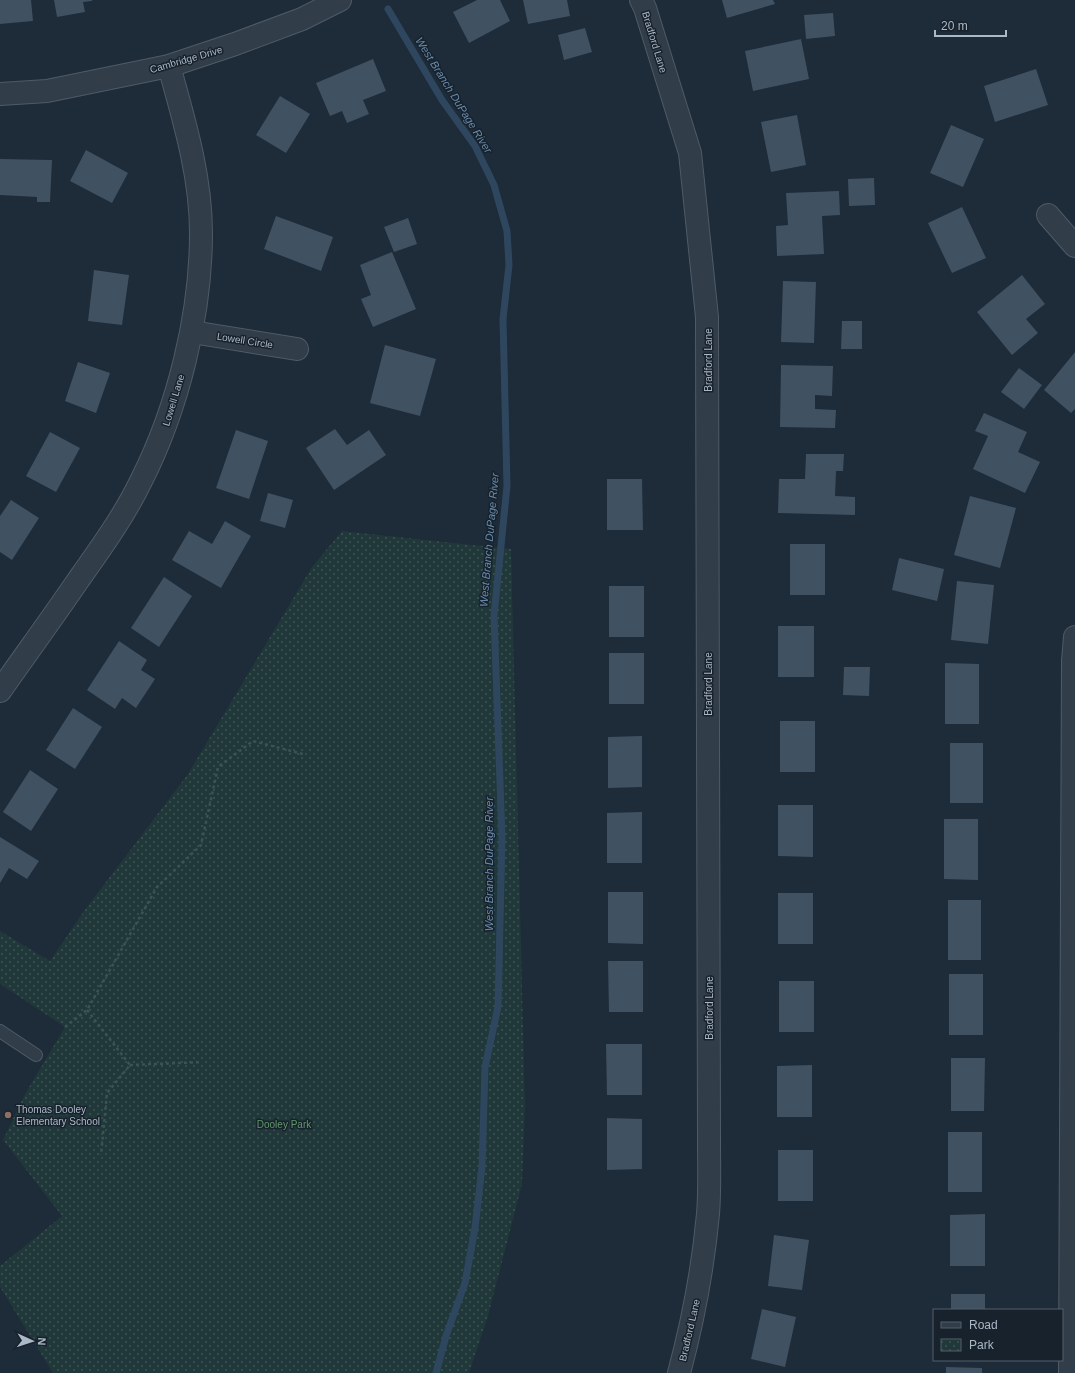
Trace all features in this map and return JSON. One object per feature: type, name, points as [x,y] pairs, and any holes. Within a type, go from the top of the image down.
[{"type":"street","name":"Cambridge Drive","points":[[0,94],[47,90],[169,66],[235,44],[302,19],[340,0]]},
{"type":"street","name":"Bradford Lane","points":[[641,0],[645,8],[690,153],[708,317],[708,1214],[698,1292],[687,1344],[678,1373]]},
{"type":"street","name":"Lowell Lane","points":[[0,691],[111,533],[141,482],[163,432],[192,332],[201,233],[197,188],[190,145],[169,66]]},
{"type":"street","points":[[1048,215],[1075,246]]},
{"type":"street","name":"Lowell Circle","points":[[192,332],[297,349]]},
{"type":"street","points":[[1070,1373],[1073,661],[1075,637]]},
{"type":"lane","points":[[0,1031],[36,1056]]},
{"type":"path","points":[[66,1027],[87,1010],[157,887],[201,845],[218,767],[253,741],[303,754]]},
{"type":"path","points":[[87,1010],[130,1065]]},
{"type":"path","points":[[101,1155],[107,1093],[130,1065],[202,1062]]},
{"type":"green space","name":"Dooley Park","points":[[342,531],[511,549],[525,1106],[522,1184],[488,1316],[469,1373],[53,1373],[0,1287],[0,1266],[62,1216],[3,1140],[25,1094],[65,1027],[0,984],[0,931],[50,961],[84,911],[188,774],[312,567]]},
{"type":"building","points":[[0,0],[31,0],[33,21],[0,24]]},
{"type":"building","points":[[54,0],[92,1],[83,2],[85,12],[57,17]]},
{"type":"building","points":[[477,0],[500,0],[510,21],[469,43],[453,12]]},
{"type":"building","points":[[523,0],[567,0],[570,16],[528,24]]},
{"type":"building","points":[[722,0],[773,0],[775,4],[727,18]]},
{"type":"building","points":[[833,13],[835,36],[806,39],[804,15]]},
{"type":"building","points":[[585,28],[592,52],[564,60],[558,35]]},
{"type":"building","points":[[801,39],[809,79],[753,91],[745,51]]},
{"type":"building","points":[[373,59],[386,91],[363,100],[369,114],[347,123],[342,111],[330,116],[316,83]]},
{"type":"building","points":[[1036,69],[1048,105],[995,122],[984,86]]},
{"type":"building","points":[[280,96],[310,114],[286,153],[256,135]]},
{"type":"building","points":[[797,115],[806,165],[771,172],[761,122]]},
{"type":"building","points":[[951,125],[984,139],[963,187],[930,173]]},
{"type":"building","points":[[86,150],[128,173],[112,203],[70,181]]},
{"type":"building","points":[[0,159],[52,160],[50,202],[37,202],[37,197],[0,195]]},
{"type":"building","points":[[874,178],[875,205],[849,206],[848,179]]},
{"type":"building","points":[[839,191],[840,215],[822,216],[824,254],[777,256],[776,226],[788,225],[786,193]]},
{"type":"building","points":[[962,207],[986,258],[952,273],[928,223]]},
{"type":"building","points":[[276,216],[333,237],[321,271],[264,249]]},
{"type":"building","points":[[408,218],[417,244],[394,252],[384,227]]},
{"type":"building","points":[[392,252],[416,309],[373,327],[361,299],[371,295],[360,265]]},
{"type":"building","points":[[94,270],[129,275],[122,325],[88,321]]},
{"type":"building","points":[[1022,275],[1045,304],[1026,319],[1038,333],[1012,355],[977,312]]},
{"type":"building","points":[[783,281],[816,282],[814,343],[781,342]]},
{"type":"building","points":[[842,321],[862,321],[862,349],[841,349]]},
{"type":"building","points":[[385,345],[436,359],[420,416],[370,403]]},
{"type":"building","points":[[1075,352],[1075,409],[1071,413],[1044,390]]},
{"type":"building","points":[[78,362],[110,373],[96,413],[65,401]]},
{"type":"building","points":[[781,365],[833,366],[832,396],[815,395],[815,409],[836,410],[835,428],[780,427]]},
{"type":"building","points":[[1019,368],[1042,385],[1024,409],[1001,392]]},
{"type":"building","points":[[984,413],[1027,432],[1018,452],[1040,462],[1025,493],[973,469],[988,436],[975,431]]},
{"type":"building","points":[[335,429],[347,445],[369,430],[386,455],[334,490],[306,448]]},
{"type":"building","points":[[236,430],[268,441],[249,499],[216,488]]},
{"type":"building","points":[[50,432],[80,448],[56,492],[26,476]]},
{"type":"building","points":[[806,454],[844,454],[843,471],[836,471],[835,496],[855,497],[855,515],[778,513],[779,479],[805,479]]},
{"type":"building","points":[[607,479],[642,479],[643,530],[607,530]]},
{"type":"building","points":[[268,493],[293,500],[285,528],[260,521]]},
{"type":"building","points":[[970,496],[1016,508],[1000,568],[954,555]]},
{"type":"building","points":[[11,500],[39,518],[12,560],[0,552],[0,516]]},
{"type":"building","points":[[225,521],[251,536],[221,588],[172,560],[189,531],[212,544]]},
{"type":"building","points":[[790,544],[825,544],[825,595],[790,595]]},
{"type":"building","points":[[899,558],[944,569],[937,601],[892,590]]},
{"type":"building","points":[[164,577],[192,596],[159,647],[131,628]]},
{"type":"building","points":[[957,581],[994,585],[988,644],[951,640]]},
{"type":"building","points":[[609,586],[644,586],[644,637],[609,637]]},
{"type":"building","points":[[778,626],[814,626],[814,677],[778,677]]},
{"type":"building","points":[[119,641],[147,660],[141,670],[155,679],[136,708],[122,698],[115,709],[87,690]]},
{"type":"building","points":[[609,653],[644,653],[644,704],[609,704]]},
{"type":"building","points":[[945,663],[979,664],[979,724],[945,724]]},
{"type":"building","points":[[844,667],[870,667],[869,696],[843,695]]},
{"type":"building","points":[[73,708],[102,727],[75,769],[46,750]]},
{"type":"building","points":[[780,721],[815,721],[815,772],[780,772]]},
{"type":"building","points":[[642,736],[642,787],[608,788],[608,737]]},
{"type":"building","points":[[950,743],[983,743],[983,803],[950,803]]},
{"type":"building","points":[[30,770],[58,789],[31,831],[3,812]]},
{"type":"building","points":[[778,805],[813,805],[813,857],[778,856]]},
{"type":"building","points":[[642,812],[642,863],[607,863],[607,813]]},
{"type":"building","points":[[944,819],[978,819],[978,880],[944,879]]},
{"type":"building","points":[[0,837],[39,861],[27,879],[9,868],[0,883]]},
{"type":"building","points":[[608,892],[643,892],[643,944],[608,943]]},
{"type":"building","points":[[778,893],[813,893],[813,944],[778,944]]},
{"type":"building","points":[[948,900],[981,900],[981,960],[948,960]]},
{"type":"building","points":[[608,961],[643,961],[643,1012],[609,1012]]},
{"type":"building","points":[[949,974],[983,974],[983,1035],[949,1035]]},
{"type":"building","points":[[779,981],[814,981],[814,1032],[779,1032]]},
{"type":"building","points":[[606,1044],[642,1044],[642,1095],[607,1095]]},
{"type":"building","points":[[951,1058],[985,1058],[984,1111],[951,1111]]},
{"type":"building","points":[[812,1065],[812,1117],[777,1117],[777,1066]]},
{"type":"building","points":[[607,1118],[642,1119],[642,1169],[607,1170]]},
{"type":"building","points":[[948,1132],[982,1132],[982,1192],[948,1192]]},
{"type":"building","points":[[778,1150],[813,1150],[813,1201],[778,1201]]},
{"type":"building","points":[[985,1214],[985,1266],[950,1266],[950,1215]]},
{"type":"building","points":[[774,1235],[809,1240],[802,1290],[768,1286]]},
{"type":"building","points":[[951,1294],[985,1294],[985,1309],[951,1309]]},
{"type":"building","points":[[762,1309],[796,1317],[785,1367],[751,1359]]},
{"type":"building","points":[[946,1367],[982,1368],[982,1373],[946,1373]]},
{"type":"waterway","name":"West Branch DuPage River","points":[[388,9],[442,100],[475,146],[494,185],[507,231],[509,265],[503,319],[507,486],[494,616],[502,838],[498,1007],[485,1067],[482,1167],[475,1228],[465,1283],[446,1336],[436,1373]]},
{"type":"place","name":"Thomas Dooley Elementary School","points":[[8,1115]]}]
